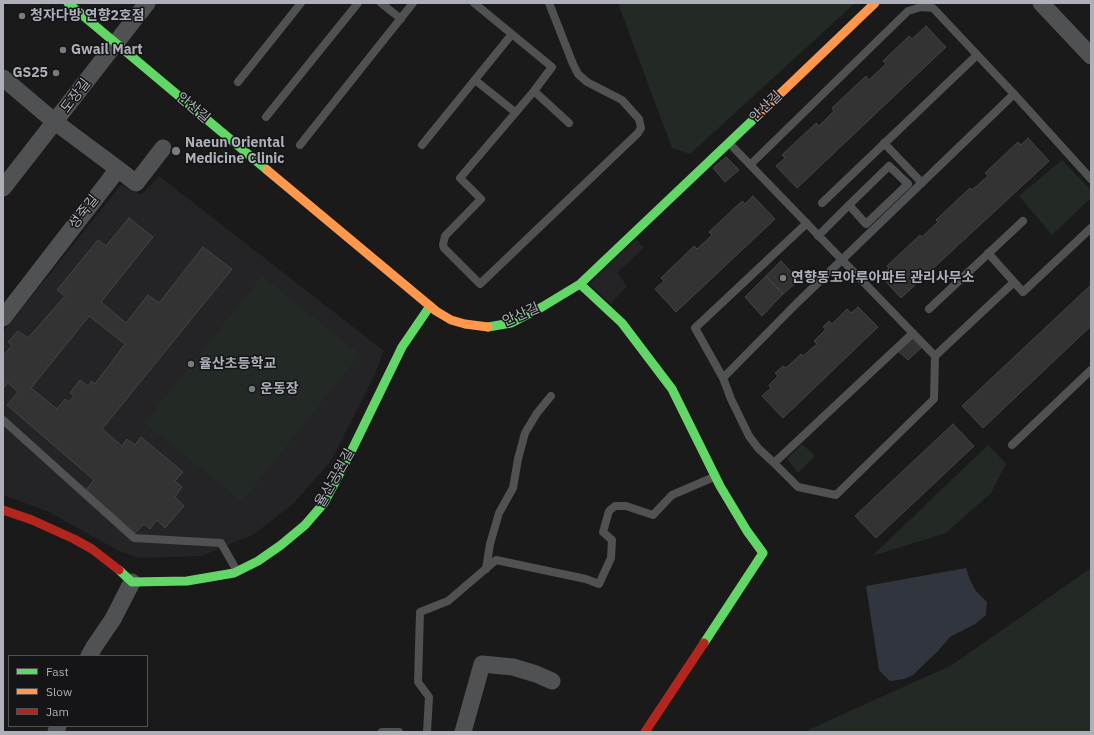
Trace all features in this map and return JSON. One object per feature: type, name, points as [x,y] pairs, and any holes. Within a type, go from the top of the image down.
[{"type":"street","name":"안산길","points":[[68,3],[436,311],[451,320],[465,324],[490,327],[511,323],[542,307],[580,284],[875,3]]},
{"type":"street","name":"도장길","points":[[3,188],[56,122],[147,3]]},
{"type":"street","points":[[1041,3],[1091,56]]},
{"type":"street","points":[[3,78],[56,122],[136,183],[163,148]]},
{"type":"street","name":"성죽길","points":[[3,318],[118,169]]},
{"type":"street","points":[[580,284],[622,323],[672,389],[716,476],[748,531],[763,553],[645,732]]},
{"type":"street","name":"율산공원길","points":[[132,582],[188,581],[209,578],[237,571],[258,561],[306,525],[324,503],[348,458],[402,347],[430,306]]},
{"type":"street","points":[[3,510],[32,520],[92,549],[132,582],[113,619],[90,655]]},
{"type":"street","points":[[463,732],[482,664],[513,667],[552,681]]},
{"type":"lane","points":[[238,82],[301,3]]},
{"type":"lane","points":[[266,117],[358,3]]},
{"type":"lane","points":[[381,3],[401,19]]},
{"type":"lane","points":[[300,145],[413,3]]},
{"type":"lane","points":[[474,3],[552,67],[534,91],[460,178],[481,199],[445,236],[444,248],[480,284],[641,128],[639,119],[622,100],[587,82],[578,74],[549,3]]},
{"type":"lane","points":[[750,165],[908,12],[921,7],[933,8],[1091,179]]},
{"type":"lane","points":[[422,145],[512,34]]},
{"type":"lane","points":[[822,203],[977,55]]},
{"type":"lane","points":[[475,80],[516,112]]},
{"type":"lane","points":[[534,91],[569,123]]},
{"type":"lane","points":[[723,378],[797,303],[1014,94]]},
{"type":"lane","points":[[729,143],[807,223],[818,236],[935,356],[934,399],[836,495],[798,487],[758,448],[749,436],[731,399],[723,378],[695,328],[807,223]]},
{"type":"lane","points":[[884,144],[922,183]]},
{"type":"lane","points":[[818,236],[849,205],[889,166],[908,184],[866,224],[849,205]]},
{"type":"lane","points":[[929,309],[1023,221]]},
{"type":"lane","points":[[988,253],[1023,292],[1091,228]]},
{"type":"lane","points":[[935,356],[1014,282]]},
{"type":"lane","points":[[774,463],[913,333]]},
{"type":"lane","points":[[1012,444],[1091,370]]},
{"type":"lane","points":[[486,569],[490,544],[499,513],[512,488],[525,433],[537,413],[552,396]]},
{"type":"lane","points":[[3,420],[134,538],[221,543],[237,571]]},
{"type":"lane","points":[[427,732],[429,697],[418,682],[420,612],[448,601],[496,560],[586,579],[599,584],[611,558],[612,540],[603,532],[609,511],[615,506],[626,506],[653,515],[672,496],[716,476]]},
{"type":"lane","points":[[382,732],[399,732]]},
{"type":"shaded area","points":[[618,3],[855,3],[690,154],[672,148]]},
{"type":"shaded area","points":[[1062,160],[1091,190],[1091,198],[1052,235],[1019,196]]},
{"type":"shaded area","name":"율산초등학교","points":[[159,176],[384,351],[374,376],[331,461],[293,504],[254,534],[202,556],[139,558],[119,551],[49,512],[3,495],[3,332],[121,185],[141,195]]},
{"type":"shaded area","points":[[636,239],[644,248],[617,273],[627,286],[611,304],[589,284]]},
{"type":"shaded area","name":"운동장","points":[[262,276],[360,354],[242,502],[144,423]]},
{"type":"shaded area","points":[[802,444],[815,456],[798,473],[787,459]]},
{"type":"shaded area","points":[[988,445],[1006,464],[991,493],[946,533],[872,556]]},
{"type":"shaded area","points":[[966,568],[976,591],[987,602],[986,615],[975,624],[950,637],[913,675],[904,679],[890,681],[879,670],[866,586]]},
{"type":"shaded area","points":[[1091,568],[1091,732],[805,732],[952,665]]},
{"type":"building","points":[[926,26],[946,47],[797,188],[776,166],[785,158],[782,155],[816,123],[819,126],[834,111],[832,108],[866,76],[869,80],[886,64],[883,61],[909,36],[912,39]]},
{"type":"building","points":[[1028,138],[1049,161],[901,298],[881,276],[889,268],[887,266],[920,235],[922,237],[938,222],[936,220],[970,188],[972,190],[988,176],[985,173],[1018,142],[1021,145]]},
{"type":"building","points":[[726,157],[739,170],[725,182],[713,168]]},
{"type":"building","points":[[753,196],[775,219],[676,312],[655,289],[664,281],[661,278],[694,246],[697,249],[712,235],[709,232],[742,201],[745,204]]},
{"type":"building","points":[[129,218],[153,237],[101,302],[126,323],[148,295],[159,303],[203,247],[232,269],[102,429],[122,446],[127,439],[135,445],[141,437],[183,472],[175,481],[182,487],[175,497],[184,506],[165,528],[157,520],[150,529],[144,524],[135,533],[86,490],[94,480],[7,405],[18,392],[8,383],[3,388],[3,352],[5,354],[12,345],[8,342],[18,331],[28,338],[65,296],[57,290],[98,240],[106,246]],"holes":[[[89,316],[125,344],[95,384],[92,381],[88,386],[80,380],[70,393],[74,396],[69,402],[65,399],[57,409],[31,388]]]},
{"type":"building","name":"연향동코아루아파트 관리사무소","points":[[781,261],[799,280],[783,294],[766,276]]},
{"type":"building","points":[[766,276],[783,294],[762,316],[745,297]]},
{"type":"building","points":[[1091,285],[1091,326],[983,428],[962,406]]},
{"type":"building","points":[[858,307],[878,327],[783,418],[762,396],[771,388],[769,385],[778,376],[775,373],[783,366],[786,368],[801,354],[803,356],[817,344],[814,341],[826,329],[823,327],[829,321],[832,324],[847,309],[851,313]]},
{"type":"building","points":[[912,338],[921,348],[908,360],[898,351]]},
{"type":"building","points":[[953,424],[974,446],[876,538],[855,516]]},
{"type":"traffic: fast","points":[[68,3],[267,170]]},
{"type":"traffic: fast","points":[[488,327],[511,323],[542,307],[580,284],[757,116]]},
{"type":"traffic: fast","points":[[580,284],[622,323],[672,389],[720,486],[747,531],[763,553],[704,643]]},
{"type":"traffic: fast","points":[[119,570],[132,582],[187,581],[234,573],[258,561],[281,545],[305,525],[324,503],[348,458],[402,347],[430,306]]},
{"type":"traffic: slow","points":[[757,116],[875,3]]},
{"type":"traffic: slow","points":[[267,170],[436,311],[451,320],[465,324],[488,327]]},
{"type":"traffic: jam","points":[[3,510],[32,520],[74,539],[92,549],[119,570]]},
{"type":"traffic: jam","points":[[645,732],[704,643]]},
{"type":"place","name":"청자다방 연향2호점","points":[[22,16]]},
{"type":"place","name":"Gwail Mart","points":[[63,50]]},
{"type":"place","name":"GS25","points":[[56,73]]},
{"type":"place","name":"Naeun Oriental Medicine Clinic","points":[[176,151]]},
{"type":"place","name":"연향동코아루아파트 관리사무소","points":[[783,278]]},
{"type":"place","name":"율산초등학교","points":[[191,364]]},
{"type":"place","name":"운동장","points":[[252,389]]}]
